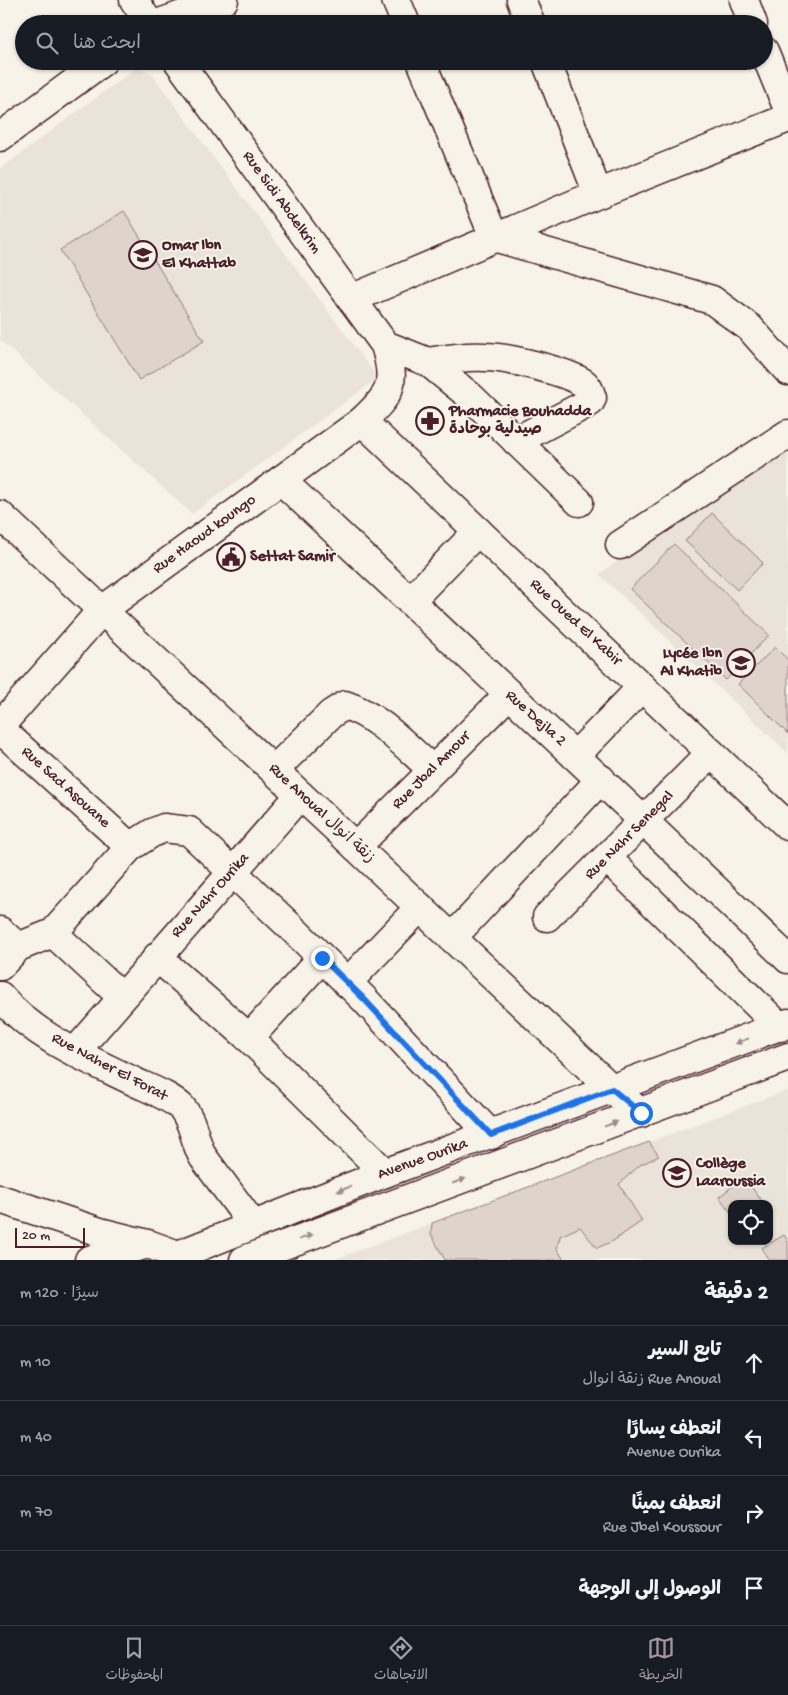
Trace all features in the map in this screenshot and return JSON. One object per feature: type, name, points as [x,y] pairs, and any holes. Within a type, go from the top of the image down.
[{"type":"street","points":[[134,0],[144,15]]},
{"type":"street","points":[[182,15],[224,0]]},
{"type":"street","points":[[396,0],[402,15]]},
{"type":"street","points":[[522,0],[528,15]]},
{"type":"street","points":[[744,0],[750,15]]},
{"type":"street","points":[[0,137],[91,70]]},
{"type":"street","name":"Rue Sidi Abdelkrim","points":[[185,70],[385,345]]},
{"type":"street","points":[[426,70],[494,237]]},
{"type":"street","points":[[550,70],[598,194]]},
{"type":"street","points":[[772,70],[788,109]]},
{"type":"street","points":[[351,299],[494,237],[788,118]]},
{"type":"street","points":[[494,237],[712,300],[750,328],[788,371]]},
{"type":"street","points":[[385,345],[428,362],[471,397],[579,502]]},
{"type":"street","name":"Rue Haoud koungo","points":[[0,728],[101,611],[362,421],[384,400],[391,383],[392,367],[385,345]]},
{"type":"street","points":[[428,362],[459,357],[487,356],[520,362],[574,378],[587,386],[592,398],[590,402],[516,441]]},
{"type":"street","name":"Rue Oued El Kabir","points":[[362,421],[788,826]]},
{"type":"street","points":[[620,545],[788,434]]},
{"type":"street","name":"Rue Dejla 2","points":[[281,480],[508,695],[646,821],[788,959]]},
{"type":"street","name":"Rue Anoual زنقة انوال","points":[[0,515],[612,1089],[641,1113]]},
{"type":"street","points":[[410,601],[478,532]]},
{"type":"street","points":[[576,756],[642,687]]},
{"type":"street","name":"Rue Jbal Amour","points":[[356,847],[508,695]]},
{"type":"street","points":[[274,770],[331,714],[345,705],[359,710],[380,725],[433,770]]},
{"type":"street","name":"Rue Sad Asouane","points":[[0,728],[130,847]]},
{"type":"street","name":"Rue Nahr Senegal","points":[[547,917],[646,821],[711,753]]},
{"type":"street","points":[[452,938],[601,779]]},
{"type":"street","name":"Rue Nahr Ourika","points":[[75,1052],[300,795]]},
{"type":"street","points":[[6,948],[52,933],[130,847],[152,832],[164,828],[188,832],[202,842],[348,982],[491,1135]]},
{"type":"street","points":[[607,858],[784,1025]]},
{"type":"street","points":[[348,982],[420,907]]},
{"type":"street","points":[[52,933],[122,997]]},
{"type":"street","points":[[157,957],[249,1038],[385,1174]]},
{"type":"street","points":[[249,1038],[322,958]]},
{"type":"street","name":"Rue Naher El Forat","points":[[0,996],[33,1027],[75,1052],[180,1106],[188,1115],[198,1148],[203,1157],[253,1225]]},
{"type":"street","name":"Avenue Ourika","points":[[178,1258],[253,1225],[385,1174],[784,1025]]},
{"type":"street","name":"Avenue Ourika","points":[[244,1260],[788,1057]]},
{"type":"street","points":[[0,1199],[100,1232],[148,1244],[178,1258]]},
{"type":"street","points":[[89,1260],[148,1244]]},
{"type":"shaded area","name":"Omar Ibn El Khattab","points":[[133,70],[151,73],[378,378],[192,514],[0,340],[0,169]]},
{"type":"shaded area","points":[[124,211],[204,341],[139,380],[60,250]]},
{"type":"shaded area","name":"Lycée Ibn Al Khatib","points":[[788,445],[788,753],[599,574]]},
{"type":"shaded area","points":[[712,513],[763,563],[737,590],[685,541]]},
{"type":"shaded area","points":[[674,544],[769,635],[726,680],[630,589]]},
{"type":"shaded area","points":[[775,647],[788,660],[788,734],[738,684]]},
{"type":"shaded area","name":"Collège Laaroussia","points":[[788,1090],[788,1260],[333,1260]]},
{"type":"shaded area","points":[[649,1142],[659,1156],[640,1165],[619,1184],[642,1221],[613,1241],[597,1248],[580,1227],[560,1236],[557,1249],[564,1260],[445,1260],[431,1234],[432,1223]]},
{"type":"shaded area","points":[[744,1177],[761,1200],[728,1200],[728,1209],[719,1197]]},
{"type":"shaded area","points":[[784,1235],[788,1241],[788,1260],[769,1260],[762,1248],[767,1245],[773,1245],[773,1242]]},
{"type":"place","name":"Omar Ibn El Khattab","points":[[143,255]]},
{"type":"place","name":"Pharmacie Bouhadda صيدلية بوحادة","points":[[430,421]]},
{"type":"place","name":"Settat Samir","points":[[231,557]]},
{"type":"place","name":"Lycée Ibn Al Khatib","points":[[741,663]]},
{"type":"place","name":"Collège Laaroussia","points":[[677,1173]]},
{"type":"route","points":[[322,958],[364,999],[491,1135],[612,1089],[641,1113]]}]
